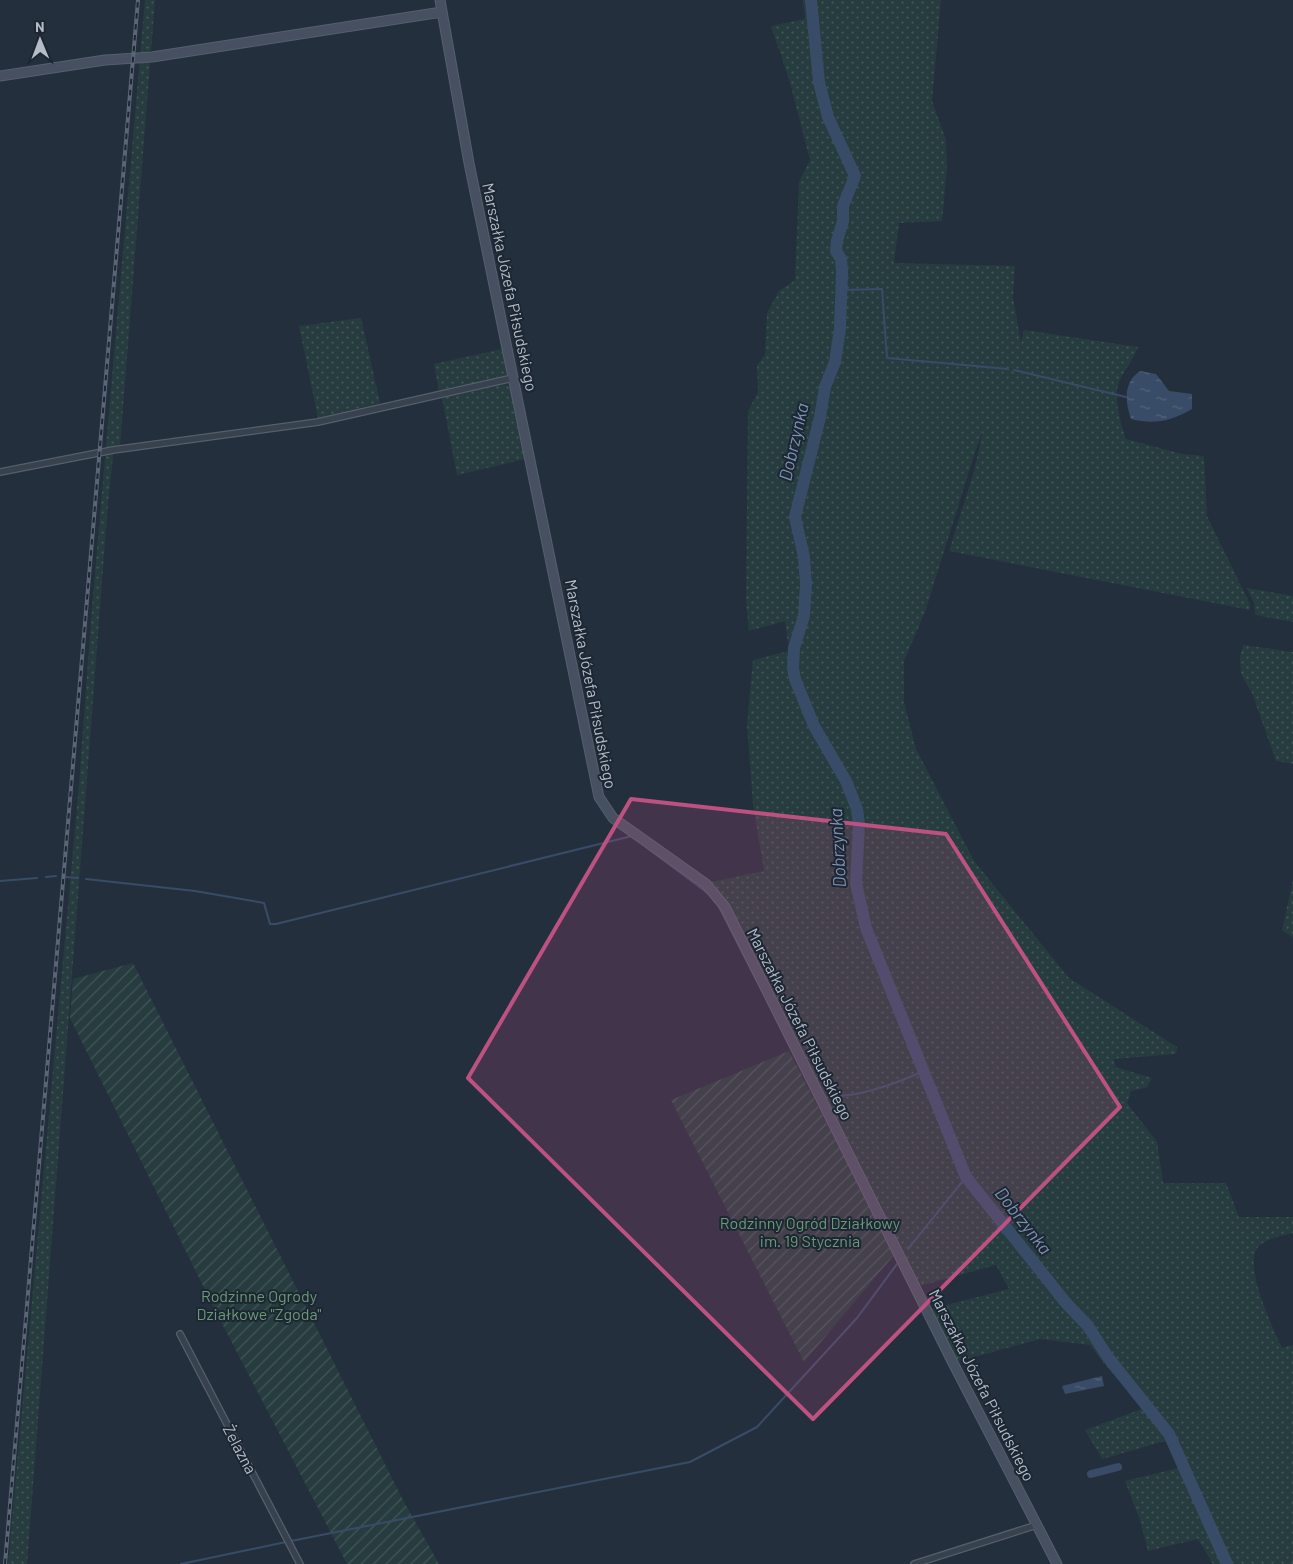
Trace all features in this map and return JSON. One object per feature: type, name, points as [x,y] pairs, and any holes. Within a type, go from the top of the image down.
[{"type":"street","name":"Marszałka Józefa Piłsudskiego","points":[[440,0],[460,118],[599,798],[613,818],[706,884],[724,907],[1057,1564]]},
{"type":"street","points":[[0,76],[106,60],[152,57],[442,12]]},
{"type":"street","points":[[0,472],[113,450],[318,422],[513,378]]},
{"type":"street","name":"Żelazna","points":[[180,1334],[300,1564]]},
{"type":"street","points":[[914,1564],[1037,1525]]},
{"type":"highlighted area","points":[[631,799],[946,834],[1120,1107],[813,1419],[468,1078]]},
{"type":"green space","points":[[145,0],[155,0],[120,446],[114,447],[108,503],[27,1564],[8,1564],[79,785],[92,607]]},
{"type":"green space","points":[[803,0],[941,0],[932,101],[946,140],[947,168],[942,221],[899,223],[894,263],[1015,266],[1013,297],[1021,343],[1024,330],[1138,347],[1117,388],[1118,410],[1126,439],[1182,454],[1204,456],[1207,516],[1250,604],[1250,610],[949,551],[974,471],[983,431],[925,612],[904,661],[904,702],[916,749],[974,861],[1069,978],[1177,1047],[1176,1054],[1114,1059],[1115,1067],[1152,1078],[1147,1087],[1131,1091],[1127,1103],[1157,1142],[1163,1183],[1226,1183],[1239,1217],[1293,1217],[1293,1233],[1271,1239],[1260,1245],[1255,1253],[1254,1265],[1260,1296],[1282,1348],[1293,1345],[1293,1564],[1213,1564],[1198,1539],[1148,1551],[1140,1520],[1125,1481],[1182,1467],[1169,1440],[1102,1459],[1085,1430],[1142,1409],[1090,1345],[1040,1339],[953,1363],[927,1310],[1009,1289],[996,1265],[916,1287],[855,1155],[808,1062],[725,907],[727,902],[711,882],[764,871],[753,804],[747,725],[753,660],[789,651],[785,621],[749,631],[746,601],[748,411],[758,392],[757,366],[765,354],[767,313],[779,291],[795,280],[799,182],[810,160],[789,79],[771,26],[805,19]]},
{"type":"green space","points":[[361,318],[380,403],[318,418],[299,326]]},
{"type":"green space","points":[[502,349],[507,372],[504,377],[439,391],[434,364]]},
{"type":"green space","points":[[503,384],[511,388],[525,459],[457,475],[442,398]]},
{"type":"green space","points":[[1247,588],[1293,596],[1293,622],[1255,615],[1254,603]]},
{"type":"green space","points":[[1243,645],[1293,652],[1293,764],[1276,761],[1252,693],[1241,674],[1240,657]]},
{"type":"green space","points":[[1293,880],[1293,938],[1282,930]]},
{"type":"green space","name":"Rodzinne Ogrody Działkowe \"Zgoda\"","points":[[133,963],[403,1500],[439,1564],[347,1564],[215,1310],[70,1018],[73,979]]},
{"type":"green space","name":"Rodzinny Ogród Działkowy im. 19 Stycznia","points":[[789,1051],[895,1254],[804,1362],[671,1100]]},
{"type":"water","points":[[1140,371],[1156,374],[1169,391],[1192,394],[1192,409],[1162,421],[1147,422],[1131,419],[1127,406],[1128,387],[1134,376]]},
{"type":"water","points":[[1102,1376],[1104,1386],[1065,1394],[1062,1386]]},
{"type":"waterway","name":"Dobrzynka","points":[[811,0],[819,82],[828,117],[855,176],[843,206],[843,221],[837,241],[836,251],[841,259],[842,272],[840,329],[835,362],[825,387],[820,417],[795,517],[804,557],[806,584],[804,616],[794,648],[793,668],[795,679],[814,726],[846,781],[857,809],[859,824],[856,883],[866,928],[966,1177],[1066,1303],[1088,1326],[1107,1356],[1169,1434],[1227,1564]]},
{"type":"waterway","points":[[840,290],[882,289],[887,358],[1008,369]]},
{"type":"waterway","points":[[1014,370],[1126,397]]},
{"type":"waterway","points":[[86,879],[195,891],[264,903],[270,924],[276,924],[632,836]]},
{"type":"waterway","points":[[646,847],[710,895]]},
{"type":"waterway","points":[[46,877],[56,876]]},
{"type":"waterway","points":[[66,877],[78,878]]},
{"type":"waterway","points":[[0,881],[37,878]]},
{"type":"waterway","points":[[719,907],[759,985]]},
{"type":"waterway","points":[[786,1038],[815,1096]]},
{"type":"waterway","points":[[832,1096],[867,1092],[924,1071]]},
{"type":"waterway","points":[[908,1249],[966,1177]]},
{"type":"waterway","points":[[291,1541],[690,1462],[757,1427],[857,1318],[897,1264]]},
{"type":"waterway","points":[[1091,1474],[1118,1467]]},
{"type":"waterway","points":[[181,1564],[286,1542]]},
{"type":"railway","points":[[5,1564],[138,0]]}]
